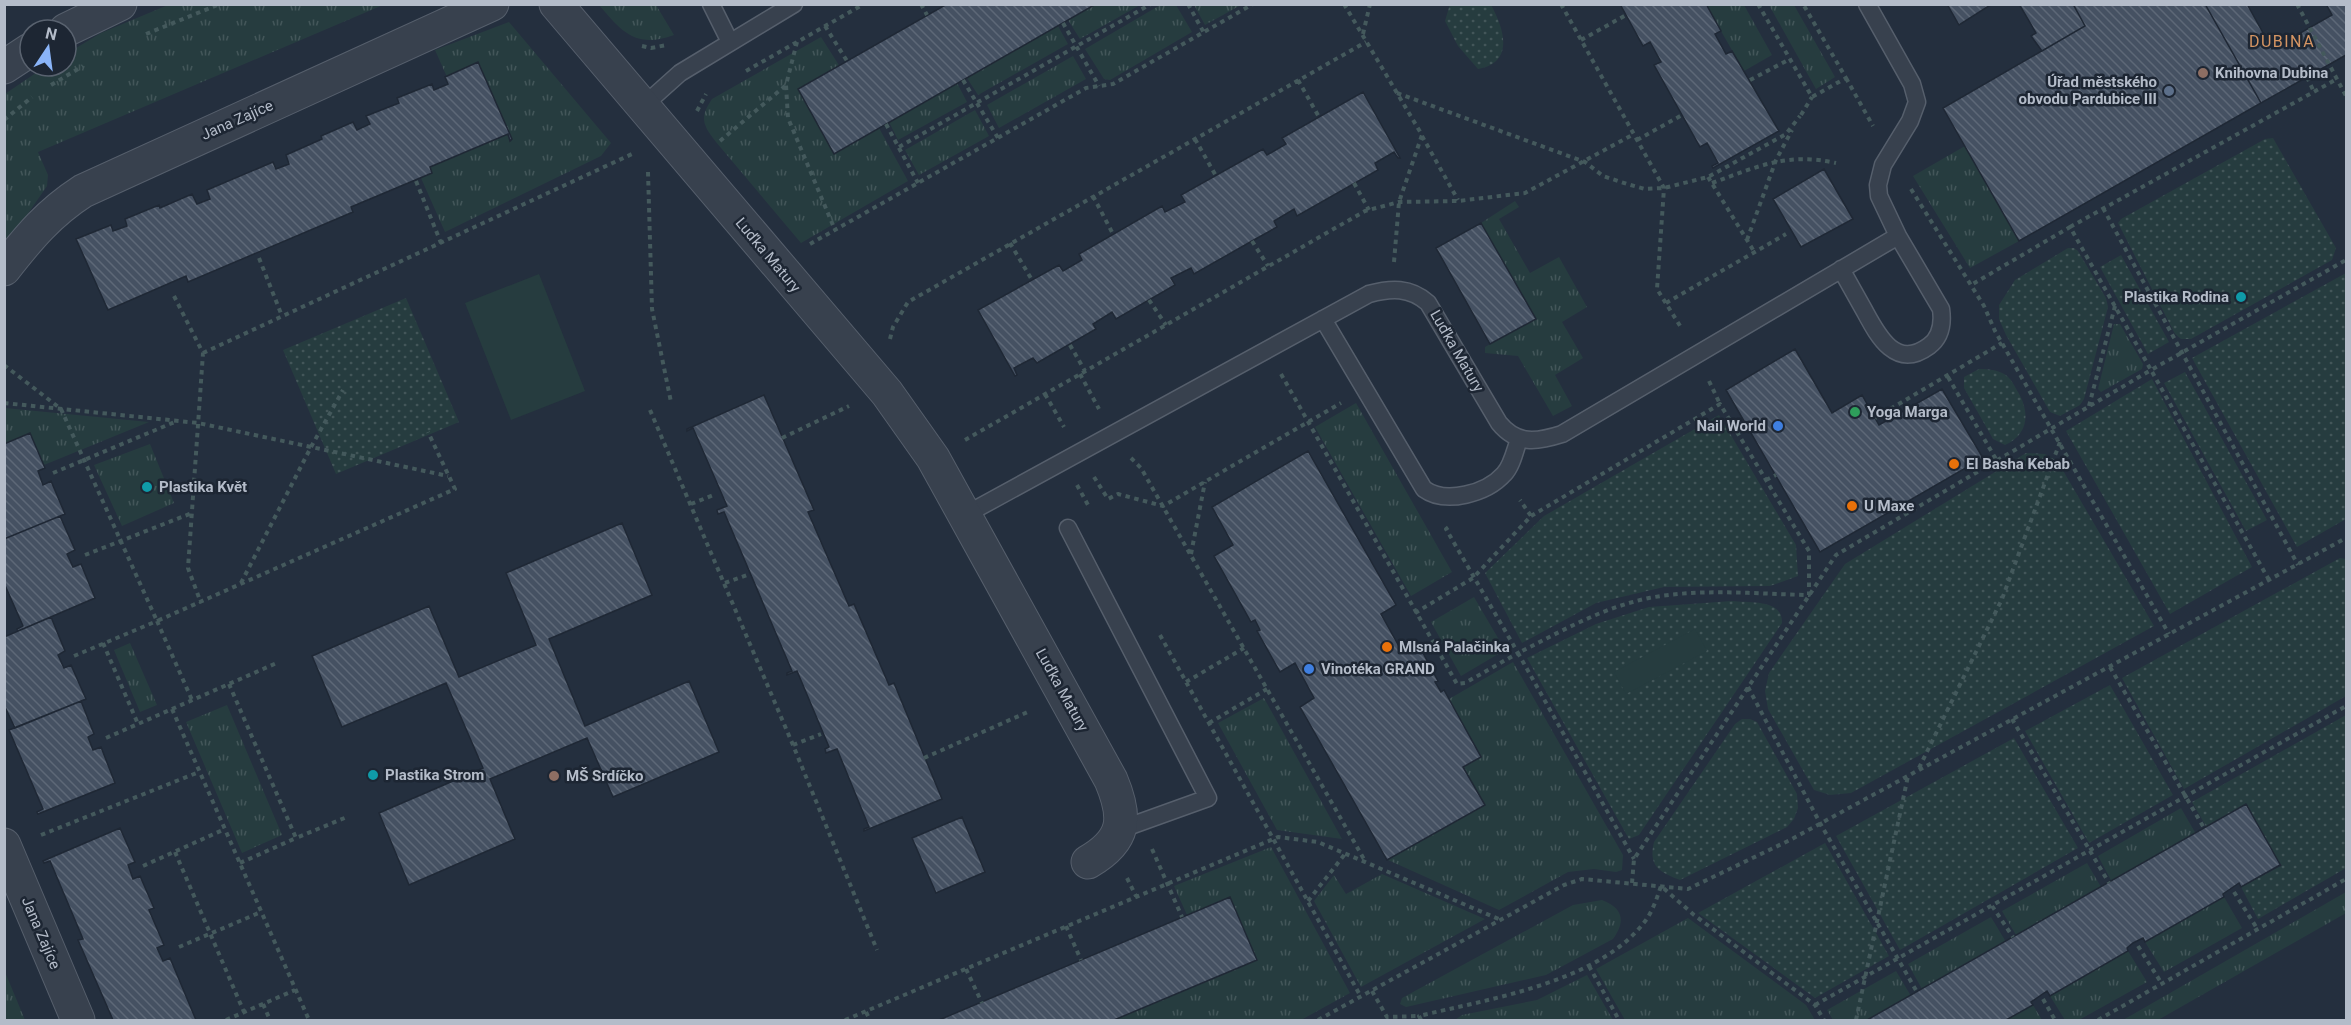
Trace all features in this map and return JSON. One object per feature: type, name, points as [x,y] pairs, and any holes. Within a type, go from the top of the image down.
[{"type":"street","points":[[78,24],[120,4]]},
{"type":"street","name":"Jana Zajíce","points":[[4,269],[34,230],[60,207],[83,191],[492,4]]},
{"type":"street","name":"Luďka Matury","points":[[556,4],[887,393],[933,458],[1111,780],[1119,798],[1122,814],[1129,826]]},
{"type":"street","points":[[4,67],[18,58]]},
{"type":"street","points":[[1088,862],[1112,845],[1129,826]]},
{"type":"street","name":"Jana Zajíce","points":[[5,847],[78,1020]]},
{"type":"lane","points":[[642,107],[680,73],[794,4]]},
{"type":"lane","points":[[1841,269],[1884,345],[1899,353],[1924,350],[1932,344],[1941,328],[1941,309],[1882,206],[1878,185],[1883,165],[1914,111],[1916,95],[1910,79],[1867,4]]},
{"type":"lane","points":[[714,11],[730,42]]},
{"type":"lane","points":[[1323,319],[1424,489],[1444,496],[1464,494],[1483,488],[1505,473],[1519,440],[1540,440],[1562,434],[1898,236]]},
{"type":"lane","points":[[965,515],[1369,294],[1392,289]]},
{"type":"lane","name":"Luďka Matury","points":[[1392,289],[1413,292],[1428,303],[1499,423],[1519,440]]},
{"type":"lane","points":[[1068,528],[1208,798],[1129,826]]},
{"type":"path","points":[[142,36],[220,4]]},
{"type":"path","points":[[736,76],[864,4]]},
{"type":"path","points":[[921,4],[927,15]]},
{"type":"path","points":[[898,147],[1151,4]]},
{"type":"path","points":[[1188,4],[1204,33]]},
{"type":"path","points":[[808,245],[1086,88],[1113,84],[1253,4]]},
{"type":"path","points":[[1344,4],[1422,135],[1458,201]]},
{"type":"path","points":[[1363,35],[1370,4]]},
{"type":"path","points":[[1561,4],[1664,188],[1657,289],[1697,354]]},
{"type":"path","points":[[1758,4],[1812,97]]},
{"type":"path","points":[[1803,4],[1890,155],[1971,285],[2002,344],[2169,634]]},
{"type":"path","points":[[2297,4],[2346,96]]},
{"type":"path","points":[[632,43],[651,48],[673,44],[714,11]]},
{"type":"path","points":[[1581,40],[1626,15]]},
{"type":"path","points":[[1063,23],[1099,86]]},
{"type":"path","points":[[825,26],[848,61]]},
{"type":"path","points":[[797,42],[786,85],[788,118],[835,230]]},
{"type":"path","points":[[892,349],[890,339],[893,327],[908,302],[1366,42]]},
{"type":"path","points":[[1750,80],[1790,59]]},
{"type":"path","points":[[45,88],[93,61]]},
{"type":"path","points":[[2307,77],[2314,92]]},
{"type":"path","points":[[1747,240],[1776,160],[1800,116],[1812,97],[1846,78]]},
{"type":"path","points":[[1971,285],[2103,208],[2337,79]]},
{"type":"path","points":[[963,80],[998,138]]},
{"type":"path","points":[[1298,80],[1319,117]]},
{"type":"path","points":[[713,148],[786,85]]},
{"type":"path","points":[[4,120],[36,93]]},
{"type":"path","points":[[1397,93],[1585,162],[1603,176],[1645,189],[1664,188],[1708,177],[1786,134],[1800,116]]},
{"type":"path","points":[[1637,140],[1682,115]]},
{"type":"path","points":[[886,124],[918,183]]},
{"type":"path","points":[[933,458],[1369,210],[1399,202],[1458,201],[1525,193],[1634,134]]},
{"type":"path","points":[[1392,289],[1399,202],[1422,135]]},
{"type":"path","points":[[1195,139],[1216,176]]},
{"type":"path","points":[[203,353],[632,154]]},
{"type":"path","points":[[1712,183],[1776,160],[1796,158],[1836,163]]},
{"type":"path","points":[[648,171],[652,309],[671,402]]},
{"type":"path","points":[[1708,177],[1755,252]]},
{"type":"path","points":[[416,181],[441,243]]},
{"type":"path","points":[[1354,183],[1369,210]]},
{"type":"path","points":[[1093,196],[1113,234]]},
{"type":"path","points":[[2103,208],[2298,565]]},
{"type":"path","points":[[2070,227],[2269,580]]},
{"type":"path","points":[[1666,303],[1786,234]]},
{"type":"path","points":[[1252,241],[1268,266]]},
{"type":"path","points":[[1010,243],[1032,280]]},
{"type":"path","points":[[259,258],[282,316]]},
{"type":"path","points":[[1632,883],[1634,860],[1836,555],[2151,370],[2346,260]]},
{"type":"path","points":[[174,296],[203,353],[188,568],[201,603]]},
{"type":"path","points":[[1149,300],[1166,325]]},
{"type":"path","points":[[2089,406],[2115,305]]},
{"type":"path","points":[[1875,418],[2002,344]]},
{"type":"path","points":[[1070,345],[1085,371]]},
{"type":"path","points":[[1267,350],[1457,684],[1465,683],[1594,615],[1649,598],[1705,593],[1809,595]]},
{"type":"path","points":[[4,365],[61,409],[192,700]]},
{"type":"path","points":[[1948,376],[1997,461]]},
{"type":"path","points":[[1045,394],[1108,499],[1118,494],[1163,506],[1365,389]]},
{"type":"path","points":[[241,584],[343,390]]},
{"type":"path","points":[[4,403],[198,423],[449,476]]},
{"type":"path","points":[[1415,612],[1473,578],[1531,516],[1720,404],[1809,550],[1809,595]]},
{"type":"path","points":[[782,438],[851,405]]},
{"type":"path","points":[[650,410],[878,950]]},
{"type":"path","points":[[53,473],[177,421]]},
{"type":"path","points":[[74,656],[201,603],[455,489],[428,432]]},
{"type":"path","points":[[1919,770],[2002,598],[2060,442]]},
{"type":"path","points":[[1064,461],[1091,511]]},
{"type":"path","points":[[1141,468],[1365,862]]},
{"type":"path","points":[[1766,481],[1776,475]]},
{"type":"path","points":[[1191,556],[1205,481]]},
{"type":"path","points":[[691,504],[716,494]]},
{"type":"path","points":[[1519,498],[1531,516]]},
{"type":"path","points":[[1901,505],[1906,514]]},
{"type":"path","points":[[85,555],[192,513]]},
{"type":"path","points":[[1455,523],[1446,529],[1634,860]]},
{"type":"path","points":[[1318,1020],[1564,885],[1582,879],[1688,889],[1820,823],[2346,538]]},
{"type":"path","points":[[2338,542],[2346,547]]},
{"type":"path","points":[[725,584],[750,574]]},
{"type":"path","points":[[1158,632],[1361,997]]},
{"type":"path","points":[[104,643],[138,724]]},
{"type":"path","points":[[1186,682],[1244,648]]},
{"type":"path","points":[[106,738],[279,662]]},
{"type":"path","points":[[2110,667],[2204,828]]},
{"type":"path","points":[[229,684],[296,838]]},
{"type":"path","points":[[1748,687],[1820,823],[1917,992]]},
{"type":"path","points":[[1209,723],[1267,689]]},
{"type":"path","points":[[1815,1005],[2346,706]]},
{"type":"path","points":[[172,709],[309,1020]]},
{"type":"path","points":[[924,758],[1032,710]]},
{"type":"path","points":[[2012,719],[2109,883]]},
{"type":"path","points":[[793,746],[821,734]]},
{"type":"path","points":[[5,847],[199,772]]},
{"type":"path","points":[[1856,1020],[1908,776]]},
{"type":"path","points":[[240,863],[347,817]]},
{"type":"path","points":[[1129,826],[1167,883],[1182,917]]},
{"type":"path","points":[[143,866],[225,829]]},
{"type":"path","points":[[845,1020],[1273,838],[1284,837],[1318,842],[1501,920]]},
{"type":"path","points":[[175,852],[244,1012]]},
{"type":"path","points":[[1308,902],[1346,854]]},
{"type":"path","points":[[2098,1020],[2346,879]]},
{"type":"path","points":[[1381,1020],[1387,1017],[1420,1018],[1547,984],[1588,966],[1631,936],[1646,919],[1661,886]]},
{"type":"path","points":[[1661,886],[1694,915],[1815,1005],[1824,1020]]},
{"type":"path","points":[[2234,892],[2258,930]]},
{"type":"path","points":[[1992,906],[2013,937]]},
{"type":"path","points":[[178,947],[261,912]]},
{"type":"path","points":[[1066,926],[1081,960]]},
{"type":"path","points":[[2138,946],[2162,984]]},
{"type":"path","points":[[1588,966],[1619,1020]]},
{"type":"path","points":[[966,969],[982,1003]]},
{"type":"path","points":[[226,1020],[295,990]]},
{"type":"path","points":[[1372,991],[1387,1017]]},
{"type":"path","points":[[2043,999],[2055,1020]]},
{"type":"path","points":[[262,1004],[270,1020]]},
{"type":"path","points":[[866,1012],[870,1020]]},
{"type":"green space","points":[[1096,4],[1140,5],[1080,39],[1068,20]]},
{"type":"green space","points":[[1162,4],[1176,5],[1192,32],[1110,80],[1104,79],[1085,49]]},
{"type":"green space","points":[[1450,4],[1491,5],[1500,24],[1503,43],[1502,52],[1497,60],[1478,69],[1458,46],[1445,21]]},
{"type":"green space","points":[[168,5],[383,5],[38,152],[48,175],[47,186],[5,247],[5,94],[28,78],[78,78],[78,47],[101,33]]},
{"type":"green space","points":[[599,5],[656,5],[674,35],[661,39],[640,39],[623,30]]},
{"type":"green space","points":[[1194,5],[1241,5],[1205,25]]},
{"type":"green space","points":[[1706,5],[1744,5],[1772,55],[1744,71]]},
{"type":"green space","points":[[1769,5],[1794,5],[1835,77],[1816,89]]},
{"type":"green space","points":[[509,22],[611,143],[601,156],[445,232],[421,178],[430,167],[508,134],[510,141],[512,140],[478,62],[447,77],[435,50]]},
{"type":"green space","points":[[1058,26],[1068,44],[978,95],[967,78]]},
{"type":"green space","points":[[821,37],[879,128],[908,181],[801,243],[716,142],[708,131],[704,116],[712,99]]},
{"type":"green space","points":[[1073,56],[1086,79],[999,128],[987,105]]},
{"type":"green space","points":[[957,83],[967,102],[898,140],[889,122]]},
{"type":"green space","points":[[975,110],[989,136],[919,175],[905,150]]},
{"type":"green space","points":[[2273,138],[2336,248],[2332,260],[2191,339],[2181,339],[2175,334],[2118,223],[2121,219],[2265,139]]},
{"type":"green space","points":[[1965,146],[2019,241],[1970,268],[1913,176]]},
{"type":"green space","points":[[1515,201],[1519,207],[1499,219],[1530,273],[1559,257],[1587,307],[1562,322],[1583,358],[1555,375],[1572,406],[1553,416],[1518,356],[1485,353],[1485,347],[1536,318],[1481,223]]},
{"type":"green space","points":[[2068,248],[2078,251],[2106,298],[2108,307],[2084,399],[2080,405],[2060,416],[2050,412],[2006,335],[1999,319],[1999,305],[2015,280]]},
{"type":"green space","points":[[2121,255],[2169,342],[2148,354],[2100,267]]},
{"type":"green space","points":[[2346,273],[2346,519],[2297,547],[2192,358]]},
{"type":"green space","points":[[539,274],[585,391],[511,420],[465,303]]},
{"type":"green space","points":[[406,298],[459,422],[336,474],[283,350]]},
{"type":"green space","points":[[2114,324],[2120,324],[2143,364],[2142,369],[2101,392],[2098,389]]},
{"type":"green space","points":[[1979,369],[1994,370],[2004,374],[2012,382],[2022,400],[2025,415],[2023,429],[2019,435],[2005,445],[1993,439],[1964,388],[1964,377]]},
{"type":"green space","points":[[2185,372],[2267,520],[2246,531],[2164,383]]},
{"type":"green space","points":[[2152,379],[2252,567],[2170,614],[2066,431]]},
{"type":"green space","points":[[1356,403],[1452,572],[1411,596],[1315,427]]},
{"type":"green space","points":[[5,408],[149,422],[44,465],[30,434],[5,444]]},
{"type":"green space","points":[[1719,415],[1796,545],[1798,576],[1770,586],[1664,587],[1596,603],[1522,643],[1485,573],[1544,516]]},
{"type":"green space","points":[[150,444],[174,503],[122,526],[94,465]]},
{"type":"green space","points":[[2026,453],[2045,454],[2058,462],[2154,626],[1851,793],[1830,795],[1814,790],[1768,709],[1765,691],[1769,673],[1845,564]]},
{"type":"green space","points":[[2340,558],[2346,559],[2346,696],[2184,789],[2122,678]]},
{"type":"green space","points":[[1474,597],[1505,650],[1461,676],[1431,622]]},
{"type":"green space","points":[[1732,601],[1771,606],[1781,615],[1782,623],[1639,835],[1629,839],[1527,658],[1596,624],[1649,607]]},
{"type":"green space","points":[[1695,629],[1707,651],[1626,694],[1614,672]]},
{"type":"green space","points":[[130,643],[157,705],[140,712],[114,650]]},
{"type":"green space","points":[[1513,662],[1623,855],[1622,870],[1616,872],[1594,869],[1568,872],[1499,910],[1388,860],[1483,806],[1464,767],[1482,757],[1449,699]]},
{"type":"green space","points":[[2110,685],[2173,795],[2089,843],[2025,731]]},
{"type":"green space","points":[[1264,698],[1342,839],[1277,830],[1218,723]]},
{"type":"green space","points":[[227,705],[282,835],[242,853],[186,722]]},
{"type":"green space","points":[[2346,715],[2346,868],[2258,919],[2241,887],[2281,866],[2247,804],[2207,828],[2192,802]]},
{"type":"green space","points":[[1742,719],[1757,722],[1797,794],[1798,808],[1794,819],[1787,827],[1680,880],[1661,871],[1654,863],[1654,842],[1735,724]]},
{"type":"green space","points":[[2014,738],[2078,848],[1900,950],[1836,836]]},
{"type":"green space","points":[[2181,808],[2196,834],[2112,882],[2098,856]]},
{"type":"green space","points":[[1825,843],[1889,956],[1815,998],[1698,913]]},
{"type":"green space","points":[[1271,847],[1350,993],[1301,1020],[1114,1020],[1256,960],[1230,897],[1187,915],[1174,886]]},
{"type":"green space","points":[[2087,863],[2101,887],[2016,935],[2002,911]]},
{"type":"green space","points":[[1382,874],[1485,919],[1361,987],[1314,901],[1334,875],[1346,894]]},
{"type":"green space","points":[[2346,892],[2346,913],[2158,1020],[2123,1020]]},
{"type":"green space","points":[[2224,897],[2242,928],[2164,972],[2145,942]]},
{"type":"green space","points":[[1602,900],[1614,907],[1620,916],[1620,926],[1613,939],[1546,975],[1406,1007],[1400,1004],[1402,998],[1573,905]]},
{"type":"green space","points":[[1991,917],[2006,942],[1922,989],[1908,964]]},
{"type":"green space","points":[[1688,918],[1806,1005],[1815,1020],[1625,1020],[1596,969]]},
{"type":"green space","points":[[2128,951],[2147,982],[2079,1020],[2065,1020],[2050,996]]},
{"type":"green space","points":[[1896,971],[1911,996],[1867,1020],[1833,1020],[1827,1010]]},
{"type":"green space","points":[[5,972],[25,1020],[5,1020]]},
{"type":"green space","points":[[1587,975],[1613,1020],[1455,1020],[1462,1015],[1537,1000]]},
{"type":"green space","points":[[2033,1005],[2042,1020],[2006,1020]]},
{"type":"building","points":[[947,4],[1096,4],[834,154],[798,89]]},
{"type":"building","points":[[1620,4],[1706,4],[1721,31],[1715,34],[1726,54],[1732,51],[1779,131],[1713,168],[1712,166],[1718,163],[1707,143],[1700,147],[1654,65],[1661,62],[1650,42],[1643,46]]},
{"type":"building","points":[[1947,4],[1992,4],[1959,25]]},
{"type":"building","points":[[2019,4],[2073,4],[2085,26],[2042,51],[2031,36],[2036,33]]},
{"type":"building","points":[[2073,4],[2205,4],[2261,103],[2019,241],[1943,108],[2085,26]]},
{"type":"building","points":[[2205,4],[2247,4],[2272,49],[2332,15],[2326,4],[2346,4],[2346,55],[2261,103]]},
{"type":"building","points":[[478,62],[512,139],[510,141],[508,134],[430,167],[432,173],[351,207],[353,212],[188,282],[186,276],[108,310],[76,239],[111,225],[113,231],[127,226],[125,219],[159,205],[160,208],[192,194],[197,204],[210,199],[207,190],[273,162],[276,169],[289,164],[286,155],[322,139],[321,136],[353,122],[357,130],[370,124],[366,116],[399,103],[397,98],[432,84],[434,90],[448,84],[445,77]]},
{"type":"building","points":[[1363,92],[1400,158],[1394,152],[1375,163],[1378,170],[1297,216],[1294,209],[1274,221],[1277,227],[1194,274],[1191,268],[1171,278],[1175,285],[1116,319],[1112,312],[1093,324],[1096,329],[1037,363],[1033,358],[1014,368],[1017,375],[1015,376],[978,310],[1059,265],[1063,271],[1082,260],[1079,254],[1162,206],[1165,212],[1185,202],[1181,195],[1263,149],[1267,155],[1286,144],[1282,138]]},
{"type":"building","points":[[1824,169],[1853,219],[1801,247],[1773,199]]},
{"type":"building","points":[[1481,223],[1536,319],[1490,344],[1436,248]]},
{"type":"building","points":[[1795,349],[1832,413],[1862,395],[1879,425],[1942,389],[1983,458],[1820,552],[1726,390]]},
{"type":"building","points":[[764,395],[814,510],[808,512],[849,606],[854,604],[889,685],[894,683],[942,799],[864,831],[869,827],[837,749],[826,753],[825,749],[829,747],[797,671],[787,675],[792,671],[724,512],[718,514],[717,510],[727,506],[693,428],[687,431],[687,429]]},
{"type":"building","points":[[30,433],[45,468],[38,471],[43,485],[51,481],[65,514],[4,539],[4,444]]},
{"type":"building","points":[[1308,451],[1396,605],[1381,614],[1400,648],[1416,640],[1438,681],[1435,682],[1441,692],[1444,690],[1481,757],[1463,767],[1485,805],[1387,860],[1300,707],[1314,698],[1295,663],[1280,672],[1257,631],[1260,630],[1255,620],[1251,622],[1214,556],[1233,545],[1212,507]]},
{"type":"building","points":[[60,516],[75,550],[67,554],[73,567],[81,564],[95,598],[18,631],[17,629],[23,626],[4,583],[4,539]]},
{"type":"building","points":[[622,523],[652,595],[549,639],[585,726],[689,681],[719,752],[613,797],[587,738],[490,779],[515,839],[409,885],[379,813],[483,768],[446,683],[342,727],[312,656],[429,606],[459,677],[536,645],[506,573]]},
{"type":"building","points":[[51,617],[65,651],[58,655],[64,668],[71,665],[86,699],[15,728],[4,705],[4,637]]},
{"type":"building","points":[[81,701],[94,734],[88,737],[93,750],[101,747],[115,783],[38,814],[37,812],[43,809],[9,730]]},
{"type":"building","points":[[2246,804],[2281,866],[2241,887],[2239,883],[2223,894],[2224,897],[2145,942],[2143,938],[2133,943],[2127,948],[2128,951],[2050,996],[2047,991],[2031,1002],[2033,1005],[2006,1020],[1867,1020]]},
{"type":"building","points":[[962,817],[985,872],[936,893],[912,838]]},
{"type":"building","points":[[120,828],[135,862],[128,865],[133,879],[140,876],[154,908],[149,910],[164,945],[157,948],[163,961],[170,958],[196,1020],[113,1020],[78,940],[83,939],[50,861],[44,863],[43,861]]},
{"type":"building","points":[[1230,897],[1257,960],[1114,1020],[939,1020]]},
{"type":"place","name":"Knihovna Dubina","points":[[2203,73]]},
{"type":"place","name":"Úřad městského obvodu Pardubice III","points":[[2169,91]]},
{"type":"place","name":"Plastika Rodina","points":[[2241,297]]},
{"type":"place","name":"Yoga Marga","points":[[1855,412]]},
{"type":"place","name":"Nail World","points":[[1778,426]]},
{"type":"place","name":"El Basha Kebab","points":[[1954,464]]},
{"type":"place","name":"Plastika Květ","points":[[147,487]]},
{"type":"place","name":"U Maxe","points":[[1852,506]]},
{"type":"place","name":"Mlsná Palačinka","points":[[1387,647]]},
{"type":"place","name":"Vinotéka GRAND","points":[[1309,669]]},
{"type":"place","name":"Plastika Strom","points":[[373,775]]},
{"type":"place","name":"MŠ Srdíčko","points":[[554,776]]},
{"type":"district","name":"DUBINA","points":[[2282,41]]}]
